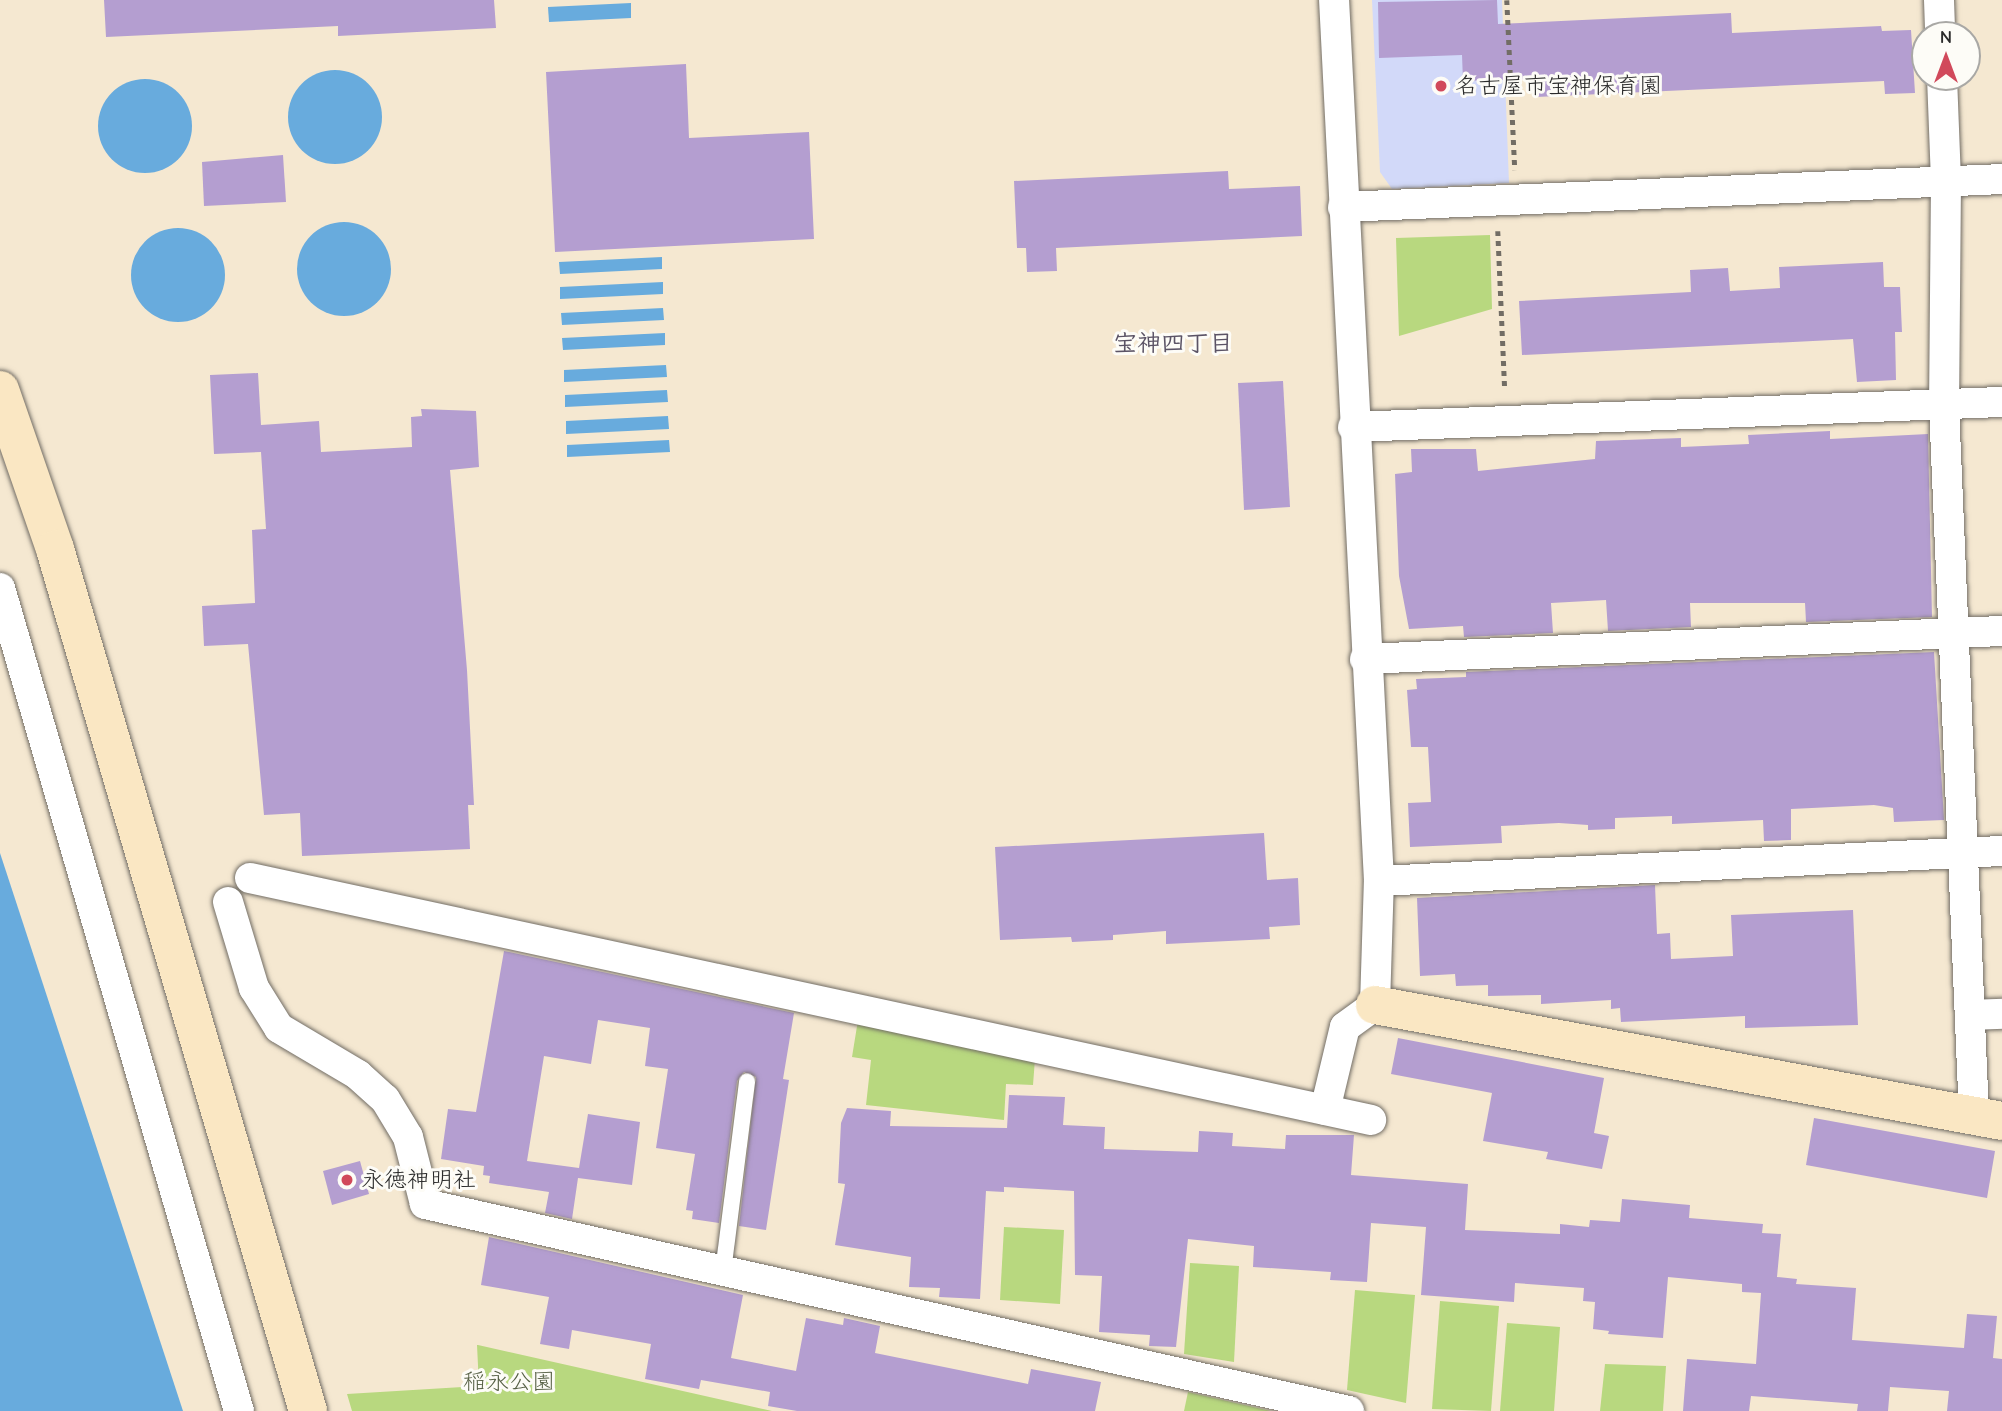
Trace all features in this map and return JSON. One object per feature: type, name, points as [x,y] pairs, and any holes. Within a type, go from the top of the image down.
[{"type":"street","points":[[1334,0],[1353,427],[1379,881],[1375,1005]]},
{"type":"street","points":[[1939,0],[1940,21]]},
{"type":"street","points":[[1325,1110],[1345,1027],[1375,1005],[1988,1118],[1970,1015],[1952,634],[1944,407],[1946,182],[1943,91]]},
{"type":"street","points":[[1343,207],[2002,179]]},
{"type":"street","points":[[0,390],[55,549],[308,1411]]},
{"type":"street","points":[[1353,427],[1944,407],[2002,402]]},
{"type":"street","points":[[0,588],[239,1411]]},
{"type":"street","points":[[1366,659],[2002,631]]},
{"type":"street","points":[[1379,881],[2002,852]]},
{"type":"street","points":[[250,878],[1371,1120]]},
{"type":"street","points":[[228,902],[254,988],[279,1028],[358,1075],[385,1098],[408,1137],[425,1204],[1349,1411]]},
{"type":"street","points":[[1970,1015],[2002,1014]]},
{"type":"lane","points":[[723,1272],[747,1082]]},
{"type":"path","points":[[1507,0],[1507,422]]},
{"type":"shaded area","name":"名古屋市宝神保育園","points":[[1372,0],[1502,0],[1509,183],[1392,189],[1380,172]]},
{"type":"green space","points":[[1490,235],[1492,309],[1399,336],[1396,238]]},
{"type":"green space","points":[[858,1020],[1035,1059],[1033,1085],[1006,1084],[1004,1120],[866,1105],[871,1060],[852,1057]]},
{"type":"green space","points":[[1004,1227],[1064,1230],[1060,1304],[1000,1300]]},
{"type":"green space","points":[[1190,1263],[1239,1266],[1234,1362],[1184,1354]]},
{"type":"green space","points":[[1355,1290],[1415,1295],[1406,1403],[1347,1390]]},
{"type":"green space","points":[[1440,1301],[1499,1306],[1491,1411],[1432,1409]]},
{"type":"green space","points":[[1507,1323],[1560,1327],[1554,1411],[1500,1411]]},
{"type":"green space","name":"稲永公園","points":[[477,1345],[772,1411],[352,1411],[347,1394],[479,1386]]},
{"type":"green space","points":[[1605,1364],[1666,1366],[1663,1411],[1600,1411]]},
{"type":"green space","points":[[1188,1392],[1271,1411],[1184,1411]]},
{"type":"water","points":[[631,3],[631,18],[549,22],[548,7]]},
{"type":"water","points":[[335,70],[353,74],[368,84],[378,99],[382,117],[378,135],[368,150],[353,160],[335,164],[317,160],[302,150],[292,135],[288,117],[292,99],[302,84],[317,74]]},
{"type":"water","points":[[145,79],[163,83],[178,93],[188,108],[192,126],[188,144],[178,159],[163,169],[145,173],[127,169],[112,159],[102,144],[98,126],[102,108],[112,93],[127,83]]},
{"type":"water","points":[[344,222],[362,226],[377,236],[387,251],[391,269],[387,287],[377,302],[362,312],[344,316],[326,312],[311,302],[301,287],[297,269],[301,251],[311,236],[326,226]]},
{"type":"water","points":[[178,228],[196,232],[211,242],[221,257],[225,275],[221,293],[211,308],[196,318],[178,322],[160,318],[145,308],[135,293],[131,275],[135,257],[145,242],[160,232]]},
{"type":"water","points":[[662,257],[662,269],[560,274],[559,262]]},
{"type":"water","points":[[663,282],[663,294],[560,299],[560,287]]},
{"type":"water","points":[[663,308],[664,320],[562,325],[561,313]]},
{"type":"water","points":[[665,333],[665,345],[563,350],[562,338]]},
{"type":"water","points":[[666,365],[667,377],[564,382],[564,370]]},
{"type":"water","points":[[667,390],[668,402],[565,407],[565,395]]},
{"type":"water","points":[[668,416],[669,429],[566,434],[566,421]]},
{"type":"water","points":[[669,440],[670,452],[567,457],[567,445]]},
{"type":"water","points":[[0,853],[183,1411],[0,1411]]},
{"type":"building","points":[[104,0],[494,0],[496,28],[338,36],[338,26],[106,37]]},
{"type":"building","points":[[1497,0],[1498,24],[1731,13],[1732,33],[1881,26],[1882,31],[1911,30],[1911,91],[1915,93],[1885,94],[1884,81],[1536,97],[1535,79],[1463,81],[1462,55],[1379,58],[1378,2]]},
{"type":"building","points":[[686,64],[689,138],[809,132],[814,239],[555,252],[546,72]]},
{"type":"building","points":[[283,155],[286,202],[204,206],[202,162]]},
{"type":"building","points":[[1228,171],[1229,189],[1300,186],[1302,236],[1056,248],[1057,271],[1027,272],[1026,248],[1017,248],[1014,181]]},
{"type":"building","points":[[1883,262],[1884,287],[1900,287],[1902,332],[1895,332],[1896,380],[1857,382],[1853,339],[1522,355],[1519,301],[1691,292],[1690,270],[1728,268],[1730,291],[1780,288],[1779,267]]},
{"type":"building","points":[[258,373],[261,425],[319,421],[321,452],[412,447],[411,417],[422,416],[421,409],[476,411],[479,467],[450,470],[467,670],[474,805],[468,805],[470,849],[302,856],[300,813],[264,815],[248,644],[204,646],[202,606],[255,603],[252,530],[266,529],[261,452],[214,454],[210,375]]},
{"type":"building","points":[[1283,381],[1290,507],[1244,510],[1238,383]]},
{"type":"building","points":[[1830,431],[1830,439],[1928,434],[1932,617],[1806,622],[1805,603],[1690,603],[1691,627],[1608,631],[1606,600],[1551,603],[1553,633],[1464,637],[1463,626],[1409,629],[1399,576],[1395,474],[1412,472],[1411,449],[1476,449],[1478,471],[1595,459],[1596,441],[1681,438],[1681,447],[1749,444],[1748,435]]},
{"type":"building","points":[[1934,652],[1944,820],[1894,822],[1893,808],[1874,805],[1791,809],[1791,840],[1764,841],[1763,820],[1672,824],[1672,816],[1615,818],[1615,829],[1588,830],[1588,825],[1559,823],[1501,826],[1502,843],[1410,847],[1408,803],[1431,802],[1428,747],[1411,747],[1407,690],[1417,689],[1416,679],[1466,677],[1466,672]]},
{"type":"building","points":[[1264,833],[1267,880],[1298,878],[1300,925],[1269,927],[1270,939],[1166,944],[1166,931],[1113,935],[1113,940],[1072,942],[1071,937],[1000,940],[995,847]]},
{"type":"building","points":[[1655,885],[1657,934],[1670,933],[1671,959],[1733,956],[1731,915],[1853,910],[1858,1025],[1745,1028],[1745,1016],[1621,1022],[1620,1008],[1611,1009],[1611,1000],[1541,1004],[1541,995],[1488,996],[1488,985],[1456,986],[1455,974],[1420,976],[1417,898]]},
{"type":"building","points":[[504,951],[794,1013],[783,1079],[789,1080],[766,1230],[739,1226],[756,1077],[744,1072],[737,1081],[719,1223],[692,1219],[693,1211],[686,1210],[695,1154],[656,1148],[668,1069],[645,1066],[650,1028],[598,1020],[591,1064],[544,1056],[527,1161],[579,1168],[588,1114],[640,1122],[632,1185],[578,1178],[572,1219],[545,1213],[549,1192],[489,1183],[490,1176],[483,1175],[484,1166],[441,1159],[448,1109],[476,1112]]},
{"type":"building","points":[[1398,1038],[1604,1078],[1594,1133],[1609,1136],[1602,1169],[1546,1159],[1548,1152],[1483,1141],[1492,1093],[1391,1074]]},
{"type":"building","points":[[1009,1095],[1065,1097],[1063,1125],[1105,1127],[1104,1149],[1198,1152],[1199,1131],[1233,1133],[1232,1146],[1285,1149],[1286,1135],[1354,1135],[1351,1175],[1468,1184],[1465,1230],[1560,1234],[1560,1224],[1589,1227],[1590,1220],[1620,1222],[1622,1199],[1690,1205],[1689,1218],[1763,1224],[1762,1233],[1781,1234],[1777,1277],[1797,1279],[1796,1284],[1856,1288],[1852,1340],[1964,1348],[1967,1314],[1997,1316],[1993,1358],[2002,1359],[2002,1411],[1947,1411],[1949,1391],[1890,1387],[1888,1411],[1857,1411],[1858,1404],[1751,1396],[1749,1411],[1683,1411],[1687,1359],[1756,1364],[1761,1293],[1742,1292],[1742,1284],[1668,1277],[1663,1338],[1608,1334],[1609,1331],[1593,1329],[1595,1302],[1583,1301],[1584,1288],[1515,1283],[1514,1302],[1421,1295],[1426,1227],[1371,1223],[1367,1282],[1330,1280],[1331,1272],[1253,1267],[1254,1246],[1188,1239],[1176,1347],[1149,1346],[1150,1335],[1099,1332],[1102,1276],[1075,1275],[1074,1191],[1004,1187],[1004,1192],[986,1191],[980,1299],[939,1297],[940,1288],[909,1287],[911,1257],[835,1245],[845,1184],[838,1183],[841,1123],[847,1108],[891,1111],[890,1126],[1007,1128]]},
{"type":"building","points":[[1814,1118],[1995,1151],[1987,1198],[1806,1165]]},
{"type":"building","points":[[360,1161],[369,1194],[332,1205],[323,1171]]},
{"type":"building","points":[[489,1237],[743,1295],[731,1358],[796,1371],[806,1318],[843,1325],[844,1318],[880,1326],[875,1353],[1028,1384],[1031,1369],[1101,1382],[1095,1411],[797,1411],[768,1406],[770,1392],[701,1380],[699,1389],[645,1379],[651,1344],[572,1330],[569,1349],[540,1344],[549,1297],[481,1285]]},
{"type":"place","name":"名古屋市宝神保育園","points":[[1441,86]]},
{"type":"place","name":"永徳神明社","points":[[347,1180]]},
{"type":"district","name":"宝神四丁目","points":[[1173,344]]}]
